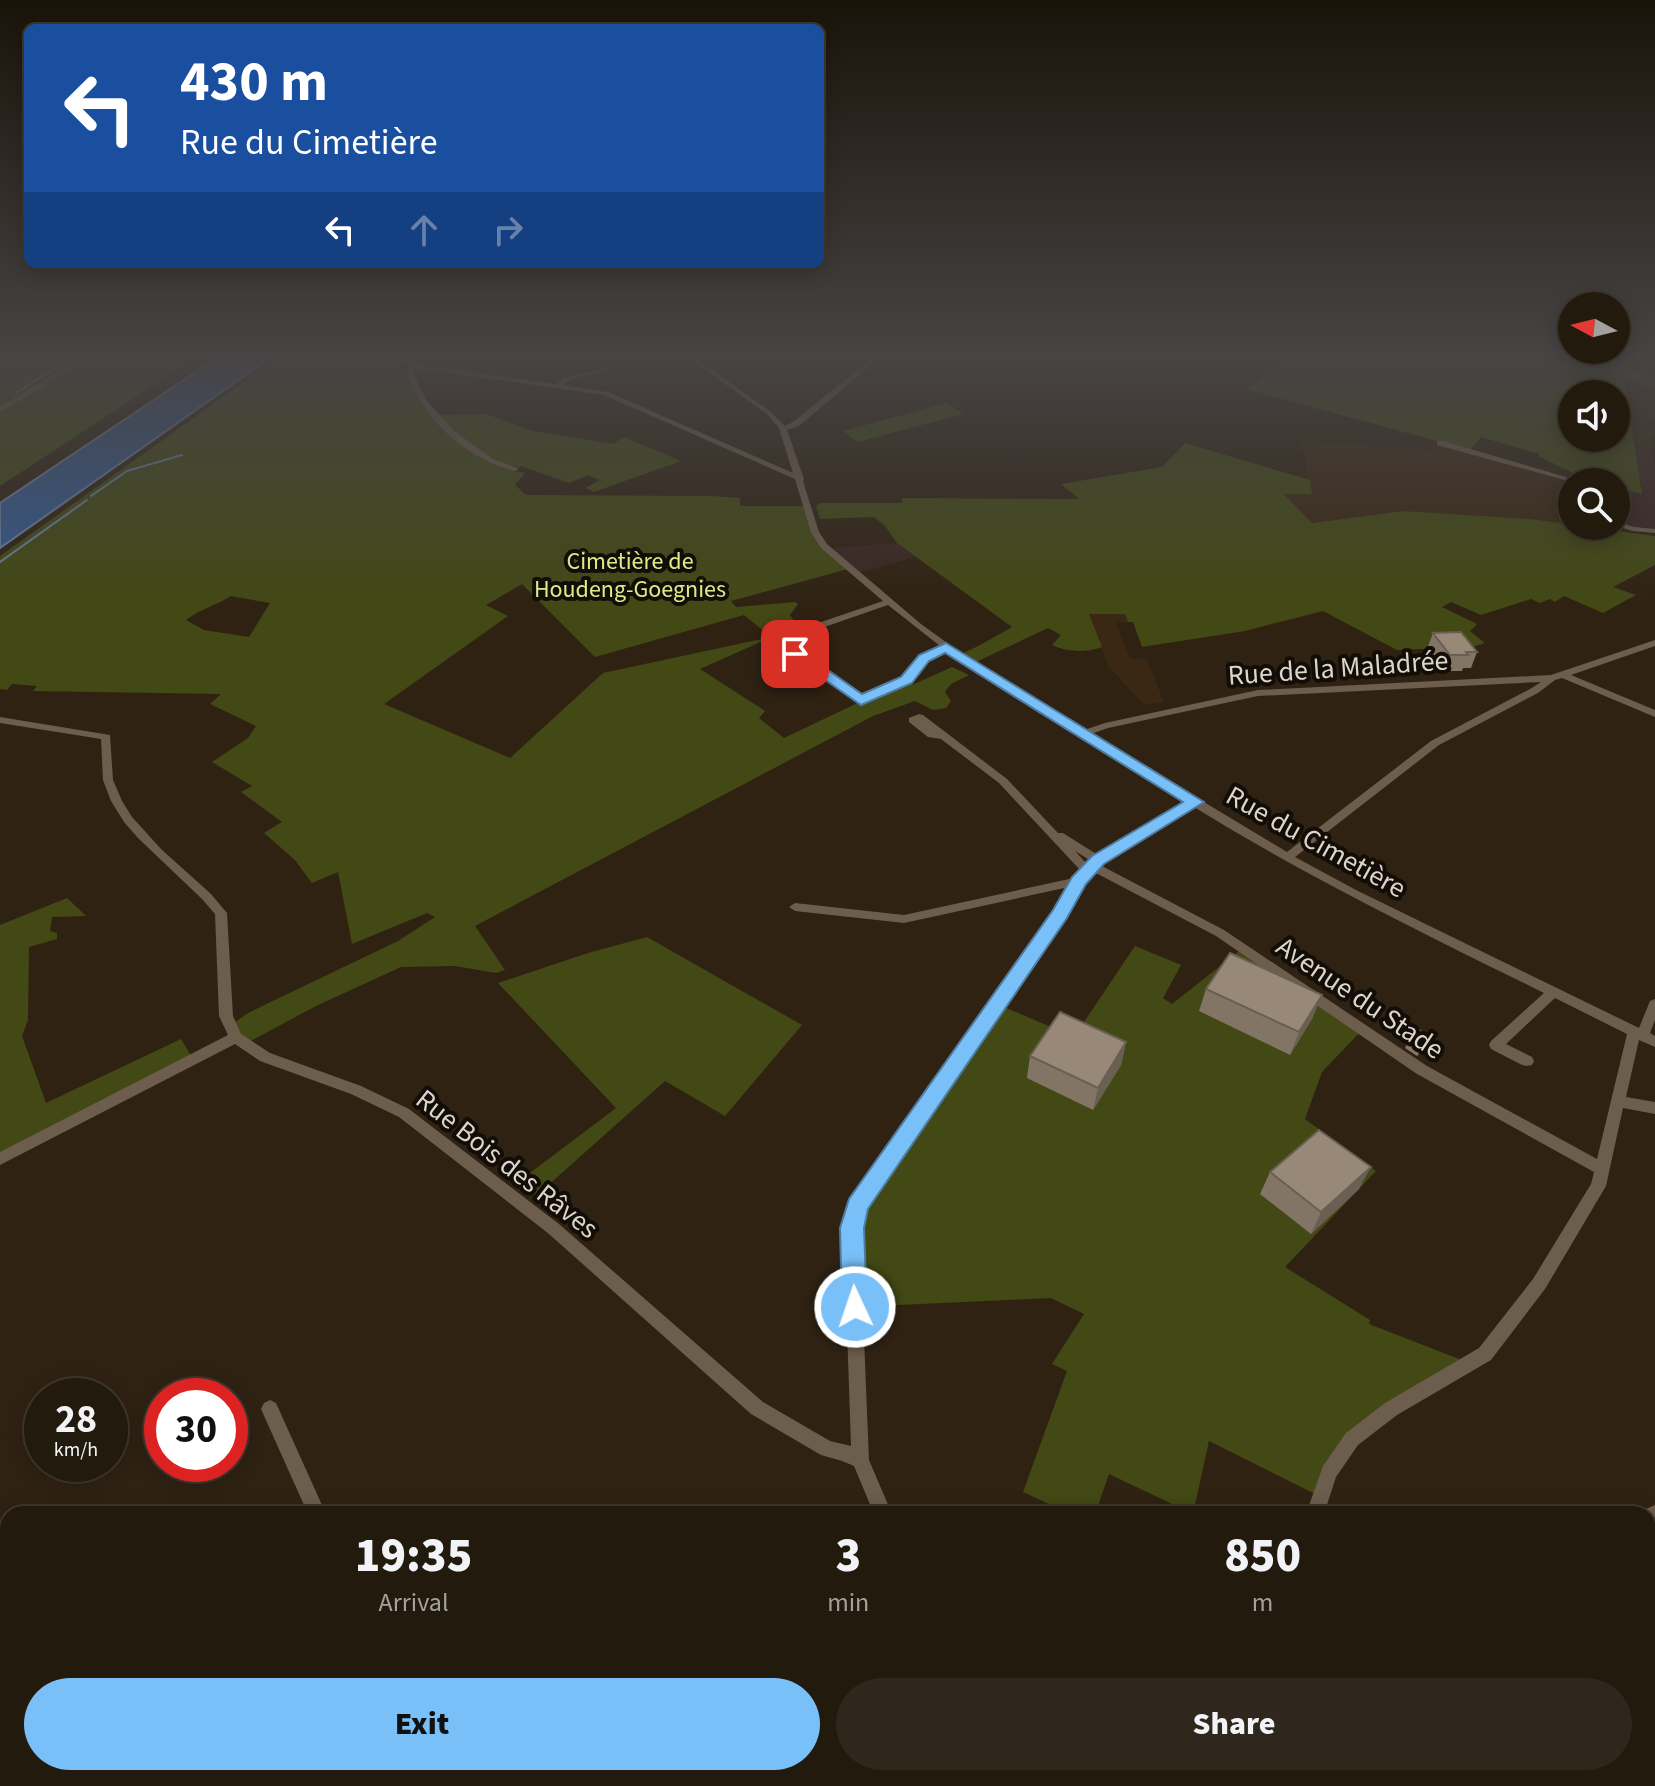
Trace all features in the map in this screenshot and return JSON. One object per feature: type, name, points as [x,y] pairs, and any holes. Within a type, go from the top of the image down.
[{"type":"street","points":[[460,438],[504,468],[515,469]]},
{"type":"street","points":[[715,438],[798,474]]},
{"type":"street","name":"Rue du Cimetière","points":[[787,438],[818,539],[848,569],[946,647],[1287,858],[1644,1037]]},
{"type":"street","points":[[1440,443],[1558,476]]},
{"type":"street","points":[[1630,528],[1655,531]]},
{"type":"street","points":[[890,602],[777,640],[861,701],[906,680],[924,658],[946,647]]},
{"type":"street","points":[[1287,858],[1435,743],[1558,677],[1655,643]]},
{"type":"street","points":[[1558,677],[1655,714]]},
{"type":"street","name":"Rue de la Maladrée","points":[[1083,734],[1105,726],[1258,693],[1558,677]]},
{"type":"street","points":[[916,719],[1003,781],[1089,870]]},
{"type":"street","points":[[0,720],[106,737],[105,769],[130,822],[221,913],[226,1016],[236,1037],[0,1159]]},
{"type":"street","points":[[795,907],[904,919],[1089,870],[1195,802]]},
{"type":"street","points":[[882,1506],[860,1460],[852,1241],[857,1206],[1089,870]]},
{"type":"street","name":"Avenue du Stade","points":[[1089,870],[1220,933],[1422,1070],[1602,1169]]},
{"type":"street","points":[[1527,1061],[1496,1045],[1553,992]]},
{"type":"street","points":[[1318,1506],[1329,1472],[1352,1439],[1391,1409],[1485,1354],[1539,1284],[1598,1186],[1617,1101],[1655,1004]]},
{"type":"street","name":"Rue Bois des Râves","points":[[236,1037],[265,1057],[356,1090],[404,1113],[554,1229],[757,1408],[827,1449],[844,1452],[860,1460]]},
{"type":"street","points":[[1617,1101],[1655,1108]]},
{"type":"street","points":[[270,1409],[313,1506]]},
{"type":"shaded area","points":[[1633,438],[1651,438],[1652,449],[1634,447]]},
{"type":"shaded area","points":[[1431,440],[1558,476],[1558,523],[1404,511],[1312,523],[1284,494],[1312,493],[1301,441],[1433,450]]},
{"type":"shaded area","points":[[1634,447],[1652,449],[1655,464],[1655,531],[1630,528],[1630,491],[1642,493]]},
{"type":"shaded area","points":[[897,543],[915,557],[859,573],[829,548]]},
{"type":"shaded area","points":[[1089,614],[1125,614],[1128,622],[1116,623],[1130,658],[1147,659],[1164,702],[1144,705],[1108,666]]},
{"type":"green space","points":[[0,438],[73,438],[0,486]]},
{"type":"green space","name":"Cimetière de Houdeng-Goegnies","points":[[165,438],[578,438],[613,444],[627,438],[681,461],[594,492],[585,488],[600,480],[588,475],[569,483],[521,466],[514,471],[525,473],[515,485],[526,495],[712,496],[740,498],[740,506],[809,506],[815,532],[848,569],[731,601],[736,607],[795,602],[798,604],[790,615],[802,632],[777,640],[772,637],[700,669],[765,711],[759,718],[784,738],[906,680],[912,685],[952,667],[969,675],[951,684],[945,692],[951,701],[946,708],[933,710],[915,701],[873,716],[475,926],[505,970],[496,973],[455,966],[401,967],[316,1006],[245,1044],[231,1025],[248,1013],[398,941],[435,917],[427,913],[352,944],[338,872],[312,883],[295,860],[264,833],[282,822],[241,792],[252,786],[212,762],[248,738],[256,726],[210,704],[221,694],[33,691],[37,686],[12,684],[7,690],[0,689],[0,556]],"holes":[[[522,584],[595,657],[744,615],[771,637],[603,673],[510,758],[384,704],[508,616],[486,605]],[[231,596],[270,603],[249,637],[204,630],[186,620]]]},
{"type":"green space","points":[[1427,438],[1480,438],[1470,450]]},
{"type":"green space","points":[[1486,438],[1558,438],[1558,452],[1630,452],[1630,438],[1633,438],[1642,494],[1630,491],[1630,468],[1563,468],[1538,456],[1540,454]]},
{"type":"green space","points":[[1185,443],[1310,480],[1312,494],[1284,494],[1312,523],[1404,511],[1558,523],[1558,540],[1630,540],[1630,533],[1655,536],[1655,565],[1613,587],[1636,595],[1603,613],[1564,596],[1555,602],[1550,599],[1540,603],[1531,599],[1481,615],[1451,602],[1442,607],[1477,624],[1470,631],[1485,643],[1472,647],[1397,650],[1323,611],[1245,631],[1142,647],[1133,622],[1128,622],[1125,614],[1089,614],[1102,647],[1083,651],[1052,645],[1061,635],[1048,628],[976,662],[963,653],[1012,627],[897,543],[874,517],[820,519],[816,506],[820,503],[902,503],[902,498],[1079,499],[1061,484],[1162,467]]},
{"type":"green space","points":[[67,898],[86,916],[52,917],[50,931],[57,933],[57,939],[29,947],[28,1020],[22,1036],[46,1103],[181,1039],[193,1059],[0,1159],[0,925]]},
{"type":"green space","points":[[647,937],[802,1025],[725,1116],[665,1081],[536,1196],[518,1182],[616,1108],[498,983]]},
{"type":"green space","points":[[1135,946],[1181,965],[1163,998],[1172,1004],[1243,948],[1362,1030],[1322,1072],[1305,1119],[1376,1171],[1285,1267],[1370,1320],[1369,1324],[1472,1364],[1352,1439],[1321,1497],[1209,1441],[1195,1506],[1176,1506],[1109,1474],[1098,1506],[1053,1506],[1023,1492],[1067,1371],[1052,1364],[1084,1314],[1051,1298],[855,1307],[853,1218],[995,1003],[1074,1037]]},
{"type":"water","points":[[97,438],[156,438],[0,548],[0,503]]},
{"type":"building","points":[[1461,632],[1477,652],[1450,655],[1433,633]]},
{"type":"building","points":[[1230,953],[1322,995],[1299,1032],[1206,989]]},
{"type":"building","points":[[1060,1012],[1126,1042],[1098,1088],[1030,1056]]},
{"type":"building","points":[[1419,1030],[1430,1037],[1423,1044],[1411,1037]]},
{"type":"building","points":[[1319,1130],[1371,1167],[1321,1212],[1270,1172]]},
{"type":"waterway","points":[[91,496],[127,471],[182,455]]},
{"type":"waterway","points":[[0,562],[87,500]]},
{"type":"route","points":[[795,654],[861,701],[906,680],[920,661],[946,647],[1008,689],[1195,802],[1098,860],[1078,881],[1061,913],[995,1003],[857,1206],[852,1228],[855,1307]]}]
